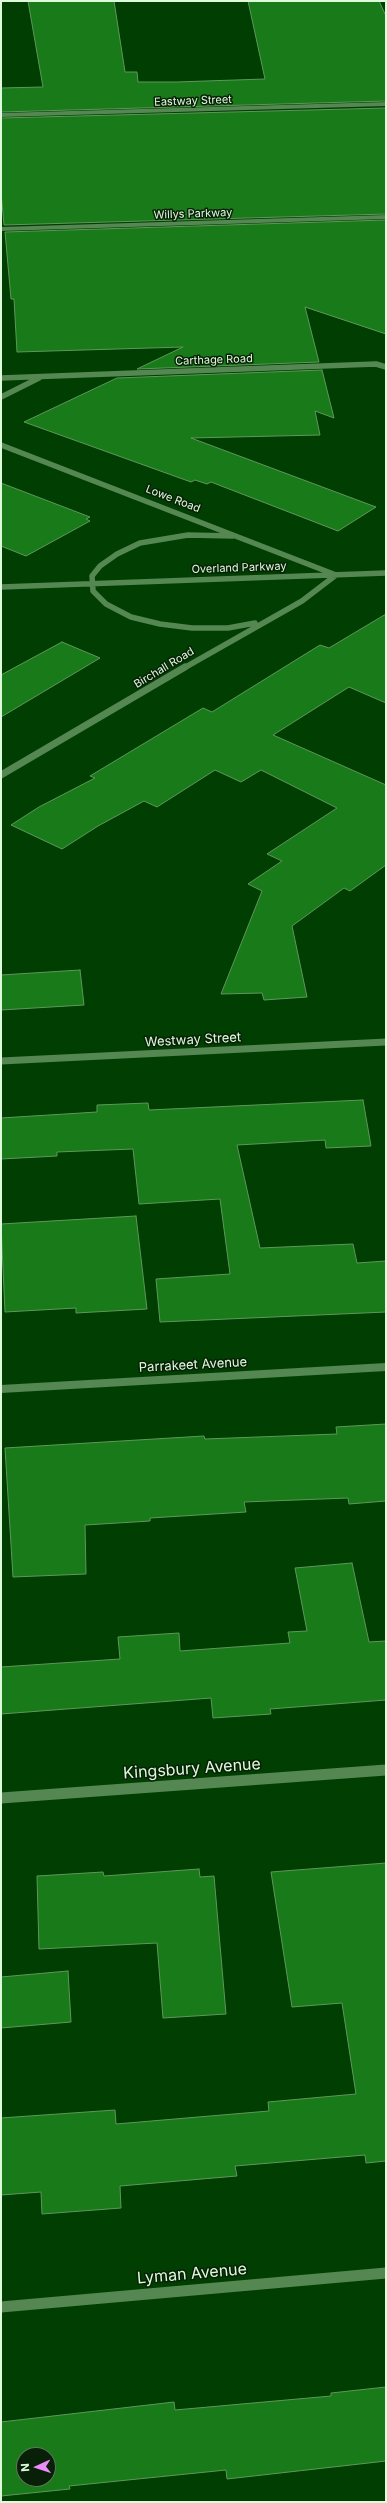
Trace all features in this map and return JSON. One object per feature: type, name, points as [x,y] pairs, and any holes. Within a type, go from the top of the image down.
[{"type":"street","name":"Eastway Street","points":[[1,115],[386,104]]},
{"type":"street","name":"Willys Parkway","points":[[1,229],[386,217]]},
{"type":"street","points":[[376,364],[386,359]]},
{"type":"street","name":"Carthage Road","points":[[1,378],[376,364],[386,368]]},
{"type":"street","points":[[1,397],[42,376]]},
{"type":"street","name":"Lowe Road","points":[[1,445],[242,536],[336,575]]},
{"type":"street","points":[[242,536],[188,535],[140,543],[117,554],[100,566],[92,576],[93,591],[106,604],[131,617],[160,624],[192,628],[228,628],[262,622]]},
{"type":"street","name":"Overland Parkway","points":[[1,587],[386,573]]},
{"type":"street","name":"Birchall Road","points":[[1,775],[262,622],[302,601],[336,575]]},
{"type":"street","name":"Westway Street","points":[[1,1061],[386,1042]]},
{"type":"street","name":"Parrakeet Avenue","points":[[1,1389],[386,1367]]},
{"type":"street","name":"Kingsbury Avenue","points":[[1,1798],[386,1770]]},
{"type":"street","name":"Lyman Avenue","points":[[1,2308],[386,2273]]},
{"type":"building","points":[[28,1],[114,1],[125,72],[137,72],[138,82],[176,82],[265,79],[248,1],[379,1],[386,16],[386,101],[1,112],[1,88],[43,87]]},
{"type":"building","points":[[386,108],[386,214],[4,225],[1,192],[1,118]]},
{"type":"building","points":[[386,220],[386,334],[305,307],[319,362],[137,369],[183,347],[17,352],[14,299],[11,299],[5,232]]},
{"type":"building","points":[[322,370],[334,418],[315,411],[320,435],[191,438],[376,507],[338,531],[211,482],[207,484],[195,480],[191,482],[24,422],[117,378]]},
{"type":"building","points":[[1,483],[90,517],[86,519],[90,521],[26,556],[1,546]]},
{"type":"building","points":[[386,614],[386,703],[349,687],[273,735],[386,785],[386,865],[350,891],[344,888],[292,926],[307,997],[264,1000],[262,993],[221,994],[262,891],[248,884],[282,861],[267,854],[337,808],[261,770],[241,782],[215,770],[157,807],[144,801],[98,826],[62,849],[11,825],[39,807],[95,778],[90,776],[203,708],[212,712],[320,645],[329,648]]},
{"type":"building","points":[[62,642],[100,658],[1,717],[1,675]]},
{"type":"building","points":[[80,970],[84,1005],[1,1010],[1,975]]},
{"type":"building","points":[[363,1100],[371,1146],[326,1148],[325,1140],[237,1145],[260,1248],[353,1244],[357,1263],[386,1261],[386,1312],[160,1322],[156,1279],[230,1274],[220,1199],[139,1204],[133,1149],[57,1152],[57,1156],[1,1159],[1,1118],[97,1112],[97,1105],[148,1103],[149,1110]]},
{"type":"building","points":[[136,1216],[147,1309],[76,1313],[76,1308],[5,1312],[1,1224]]},
{"type":"building","points":[[386,1424],[386,1501],[349,1504],[348,1498],[244,1502],[246,1512],[150,1518],[150,1521],[85,1525],[86,1574],[13,1577],[5,1448],[204,1436],[205,1439],[337,1434],[336,1427]]},
{"type":"building","points":[[352,1563],[369,1642],[386,1641],[386,1700],[270,1709],[271,1714],[213,1718],[211,1698],[1,1714],[1,1667],[120,1659],[118,1637],[179,1633],[180,1651],[290,1643],[288,1632],[307,1631],[295,1568]]},
{"type":"building","points":[[386,1863],[386,2161],[366,2163],[365,2155],[235,2166],[237,2176],[120,2186],[121,2208],[42,2214],[41,2192],[1,2195],[1,2118],[115,2110],[116,2124],[269,2111],[268,2102],[356,2094],[342,2003],[292,2007],[271,1872]]},
{"type":"building","points":[[199,1869],[200,1877],[214,1876],[226,2014],[163,2018],[157,1943],[39,1949],[37,1876],[103,1872],[104,1876]]},
{"type":"building","points":[[68,1971],[71,2022],[1,2028],[1,1977]]},
{"type":"building","points":[[386,2387],[386,2461],[227,2479],[226,2470],[69,2486],[70,2489],[1,2496],[1,2422],[174,2402],[175,2410],[331,2396],[331,2393]]}]
